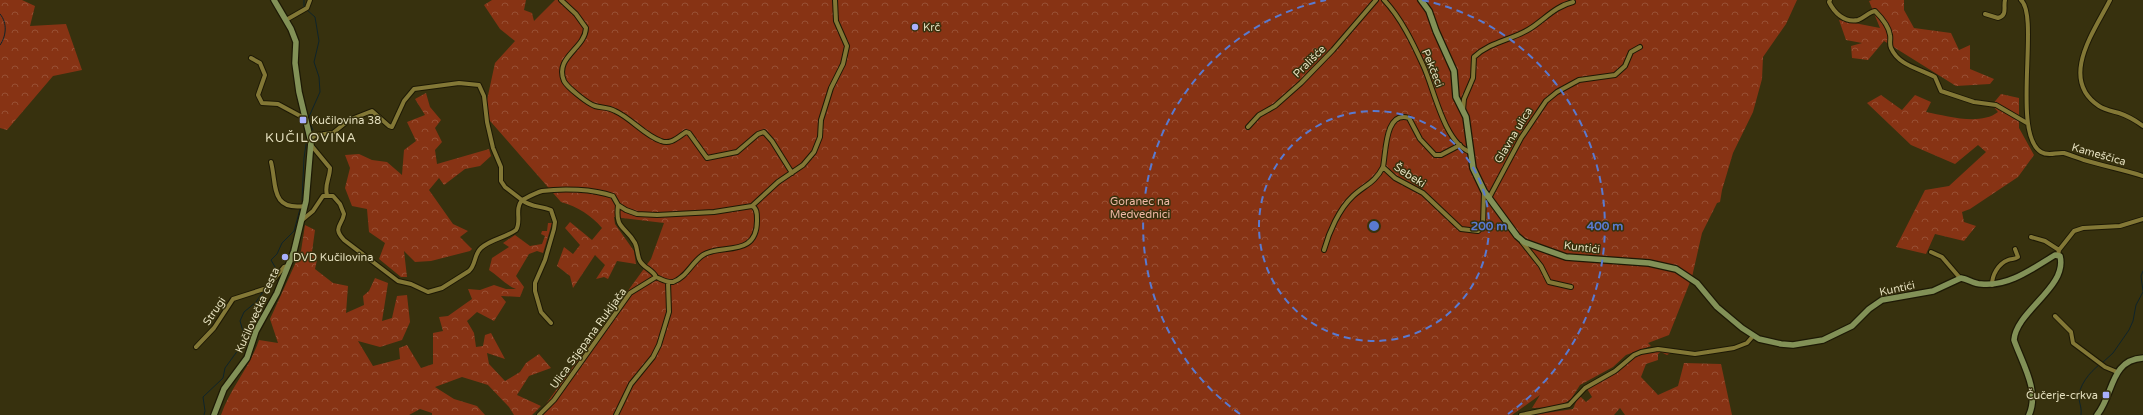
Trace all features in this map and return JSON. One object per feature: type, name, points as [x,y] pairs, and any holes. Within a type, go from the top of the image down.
[{"type":"street","name":"Kučilovečka cesta","points":[[214,415],[224,389],[247,358],[256,331],[274,299],[294,251],[305,206],[310,142],[304,118],[296,67],[296,42],[286,20],[274,0]]},
{"type":"street","points":[[286,20],[306,9],[310,0]]},
{"type":"street","points":[[560,0],[576,14],[586,28],[584,39],[567,57],[562,66],[564,82],[573,92],[582,96],[588,103],[616,111],[661,141],[673,141],[686,132],[707,158],[737,152],[758,134],[764,132],[772,141],[792,173]]},
{"type":"street","points":[[301,222],[313,211],[323,196],[334,196],[342,208],[344,217],[338,227],[344,240],[398,281],[411,284],[428,292],[442,288],[469,271],[472,268],[477,253],[481,248],[516,230],[518,226],[517,208],[522,200],[541,192],[566,190],[603,192],[613,196],[618,205],[637,214],[657,215],[714,212],[752,206],[778,182],[803,165],[814,152],[820,137],[821,120],[831,88],[843,64],[847,46],[836,21],[835,0]]},
{"type":"street","name":"Prališće","points":[[1248,127],[1259,115],[1275,106],[1301,83],[1334,50],[1376,0]]},
{"type":"street","name":"Pekčeci","points":[[1384,0],[1400,20],[1414,46],[1429,78],[1442,120],[1460,145],[1470,152]]},
{"type":"street","points":[[1422,0],[1429,11],[1436,31],[1454,71],[1456,97],[1466,117],[1472,168],[1484,191]]},
{"type":"street","points":[[1830,0],[1829,2],[1834,11],[1843,18],[1851,20],[1857,20],[1875,11],[1888,29],[1890,35],[1890,47],[1895,54],[1908,66],[1935,77],[1941,91],[1949,95],[1974,102],[1996,105],[2028,124]]},
{"type":"street","points":[[1985,14],[1998,18],[2001,17],[2004,14],[2005,0]]},
{"type":"street","name":"Kameščica","points":[[2021,0],[2026,5],[2028,35],[2028,124],[2034,143],[2040,152],[2049,155],[2063,153],[2143,176]]},
{"type":"street","points":[[2110,0],[2085,48],[2080,70],[2081,80],[2089,97],[2099,106],[2131,118],[2143,126]]},
{"type":"street","points":[[1463,110],[1464,99],[1473,78],[1474,57],[1491,45],[1531,28],[1556,9],[1573,2]]},
{"type":"street","name":"Glavna ulica","points":[[1489,198],[1521,138],[1546,101],[1557,92],[1579,80],[1615,75],[1625,66],[1631,52],[1640,47]]},
{"type":"street","points":[[251,58],[260,63],[265,75],[258,95],[262,103],[278,104],[304,118]]},
{"type":"street","points":[[327,195],[326,185],[330,168],[310,142],[316,135],[333,133],[349,120],[372,111],[392,127],[404,100],[410,92],[418,87],[459,83],[476,84],[483,91],[488,131],[501,167],[501,181],[505,187],[529,205],[551,210],[554,214],[554,229],[545,260],[535,283],[534,291],[541,312],[551,323]]},
{"type":"street","points":[[1383,167],[1386,143],[1391,127],[1396,119],[1401,116],[1409,118],[1420,139],[1435,155],[1441,155],[1460,145]]},
{"type":"street","points":[[271,162],[275,179],[274,187],[280,200],[287,206],[305,206]]},
{"type":"street","name":"Šebeki","points":[[1324,250],[1328,235],[1346,204],[1378,176],[1383,167],[1396,178],[1422,193],[1461,230],[1478,231],[1483,226],[1484,191]]},
{"type":"street","name":"Kuntići","points":[[1484,191],[1541,266],[1548,281],[1571,287]]},
{"type":"street","points":[[618,205],[617,217],[619,225],[636,245],[640,261],[645,267],[654,273],[656,277],[668,282],[674,282],[686,273],[702,255],[710,252],[739,248],[753,237],[758,220],[756,210],[752,206]]},
{"type":"street","points":[[1931,252],[1942,257],[1960,278],[1981,284],[1992,285],[2010,282],[2018,275],[2058,252],[2071,233],[2077,230],[2120,226],[2143,219]]},
{"type":"street","points":[[2029,415],[2032,407],[2031,384],[2014,340],[2015,333],[2021,321],[2039,301],[2057,274],[2061,258],[2058,252],[2045,241],[2031,237]]},
{"type":"street","name":"Kuntići","points":[[1521,239],[1544,250],[1566,257],[1649,263],[1665,265],[1676,269],[1697,283],[1717,307],[1753,336],[1767,341],[1793,345],[1823,340],[1852,326],[1869,309],[1882,300],[1933,291],[1960,278]]},
{"type":"street","points":[[1992,285],[1993,277],[1999,267],[2008,260],[2018,257],[2015,249]]},
{"type":"street","name":"Strugi","points":[[196,347],[214,328],[227,305],[233,298],[267,288],[284,267],[288,266]]},
{"type":"street","name":"Ulica Stjepana Rukljača","points":[[539,415],[554,400],[630,293],[656,277]]},
{"type":"street","points":[[616,415],[631,384],[653,357],[659,345],[669,312],[668,282]]},
{"type":"street","points":[[2055,316],[2071,332],[2073,343],[2102,364],[2117,372]]},
{"type":"street","points":[[1521,415],[1569,405],[1585,388],[1615,371],[1634,355],[1641,352],[1658,349],[1695,354],[1734,348],[1747,343],[1753,336]]},
{"type":"street","points":[[2100,414],[2117,372],[2126,363],[2143,358]]},
{"type":"green space","points":[[0,0],[22,0],[35,6],[30,26],[66,24],[82,70],[53,76],[7,130],[0,128]]},
{"type":"green space","name":"Goranec na Medvednici","points":[[492,0],[526,0],[524,10],[532,13],[534,21],[555,0],[1797,0],[1786,24],[1763,57],[1762,79],[1753,112],[1733,153],[1720,202],[1717,203],[1702,233],[1692,277],[1669,335],[1648,343],[1651,346],[1626,355],[1613,367],[1580,385],[1571,399],[1559,407],[1532,408],[1540,395],[1512,415],[538,415],[651,259],[664,223],[614,217],[615,224],[634,251],[636,264],[617,261],[608,279],[604,277],[596,279],[605,265],[595,255],[573,288],[570,276],[557,266],[564,247],[573,254],[580,245],[565,228],[570,222],[592,240],[602,228],[584,212],[561,202],[484,114],[495,63],[515,41],[500,29],[484,5]]},
{"type":"green space","points":[[1904,0],[1904,10],[1914,28],[1951,33],[1959,50],[1970,45],[1970,69],[1994,79],[1990,84],[1956,86],[1884,41],[1868,60],[1852,58],[1851,46],[1862,43],[1846,40],[1839,20],[1880,28],[1869,1]]},
{"type":"green space","points":[[426,93],[430,107],[441,120],[435,128],[442,142],[435,150],[437,164],[489,149],[491,156],[480,166],[465,169],[444,185],[439,178],[429,190],[453,224],[468,231],[460,237],[472,249],[470,251],[431,261],[415,262],[404,251],[407,277],[401,277],[379,259],[385,243],[369,232],[367,209],[352,206],[345,188],[350,168],[345,155],[359,154],[372,160],[387,162],[402,175],[404,150],[416,141],[407,122],[425,115],[415,99]]},
{"type":"green space","points":[[2001,94],[2019,98],[2019,128],[2034,155],[2018,177],[1970,209],[1962,212],[1964,222],[1976,226],[1964,241],[1935,234],[1926,254],[1896,247],[1925,190],[1949,186],[1986,152],[1978,145],[1955,164],[1911,145],[1867,103],[1881,95],[1902,110],[1915,95],[1931,102],[1926,112],[1963,119],[1973,119],[1991,116],[1998,112],[1992,105]]},
{"type":"green space","points":[[548,223],[552,223],[543,253],[537,251],[529,254],[516,276],[524,287],[520,297],[501,296],[506,302],[494,321],[477,312],[467,321],[474,333],[476,347],[483,346],[485,335],[491,333],[505,359],[487,353],[489,364],[505,381],[520,372],[526,363],[539,354],[551,368],[529,376],[517,395],[541,406],[532,415],[514,415],[509,407],[488,385],[462,377],[435,387],[454,399],[477,406],[485,415],[432,415],[432,413],[420,409],[409,415],[221,415],[229,396],[251,359],[259,340],[278,343],[270,319],[301,251],[305,225],[315,230],[312,252],[318,255],[315,269],[333,283],[348,286],[346,313],[364,305],[363,296],[369,291],[375,278],[388,283],[382,321],[392,318],[397,296],[407,295],[410,322],[402,340],[380,347],[358,341],[373,366],[400,359],[399,348],[407,345],[421,368],[433,364],[433,333],[443,331],[439,317],[448,316],[472,299],[468,289],[480,290],[494,285],[506,289],[516,289],[505,283],[489,270],[492,258],[509,247],[503,243],[515,235],[530,246],[542,244],[545,236],[541,234],[542,231],[547,231]]},
{"type":"green space","points":[[1661,349],[1672,352],[1667,355],[1661,352],[1658,354],[1658,360],[1646,364],[1641,377],[1658,395],[1678,386],[1684,363],[1721,364],[1732,415],[1625,415],[1620,408],[1614,415],[1532,415],[1573,409],[1579,395],[1586,402],[1592,397],[1586,387],[1616,372],[1634,356]]},
{"type":"waterway","points":[[304,0],[304,8]]},
{"type":"waterway","points":[[307,10],[315,17],[319,41],[314,62],[319,77],[320,92],[308,119],[313,130]]},
{"type":"waterway","points":[[0,14],[3,18],[5,26],[4,38],[0,45]]},
{"type":"waterway","points":[[302,200],[304,158],[307,138]]},
{"type":"waterway","points":[[278,272],[271,260],[277,254],[282,243],[294,231],[300,209]]},
{"type":"waterway","points":[[2143,271],[2141,276],[2143,291]]},
{"type":"waterway","points":[[204,415],[205,411],[203,397],[223,378],[225,368],[241,346],[243,331],[240,321],[244,312],[256,302],[262,293],[269,290],[274,283]]},
{"type":"waterway","points":[[2102,363],[2113,353],[2129,330],[2133,321],[2136,305],[2143,292]]},
{"type":"waterway","points":[[2081,415],[2079,399],[2080,389],[2088,375],[2099,365]]},
{"type":"place","name":"Krč","points":[[915,27]]},
{"type":"place","name":"Kučilovina 38","points":[[303,120]]},
{"type":"place","name":"DVD Kučilovina","points":[[285,257]]},
{"type":"place","name":"Čučerje-crkva","points":[[2106,395]]},
{"type":"district","name":"KUČILOVINA","points":[[311,137]]}]
